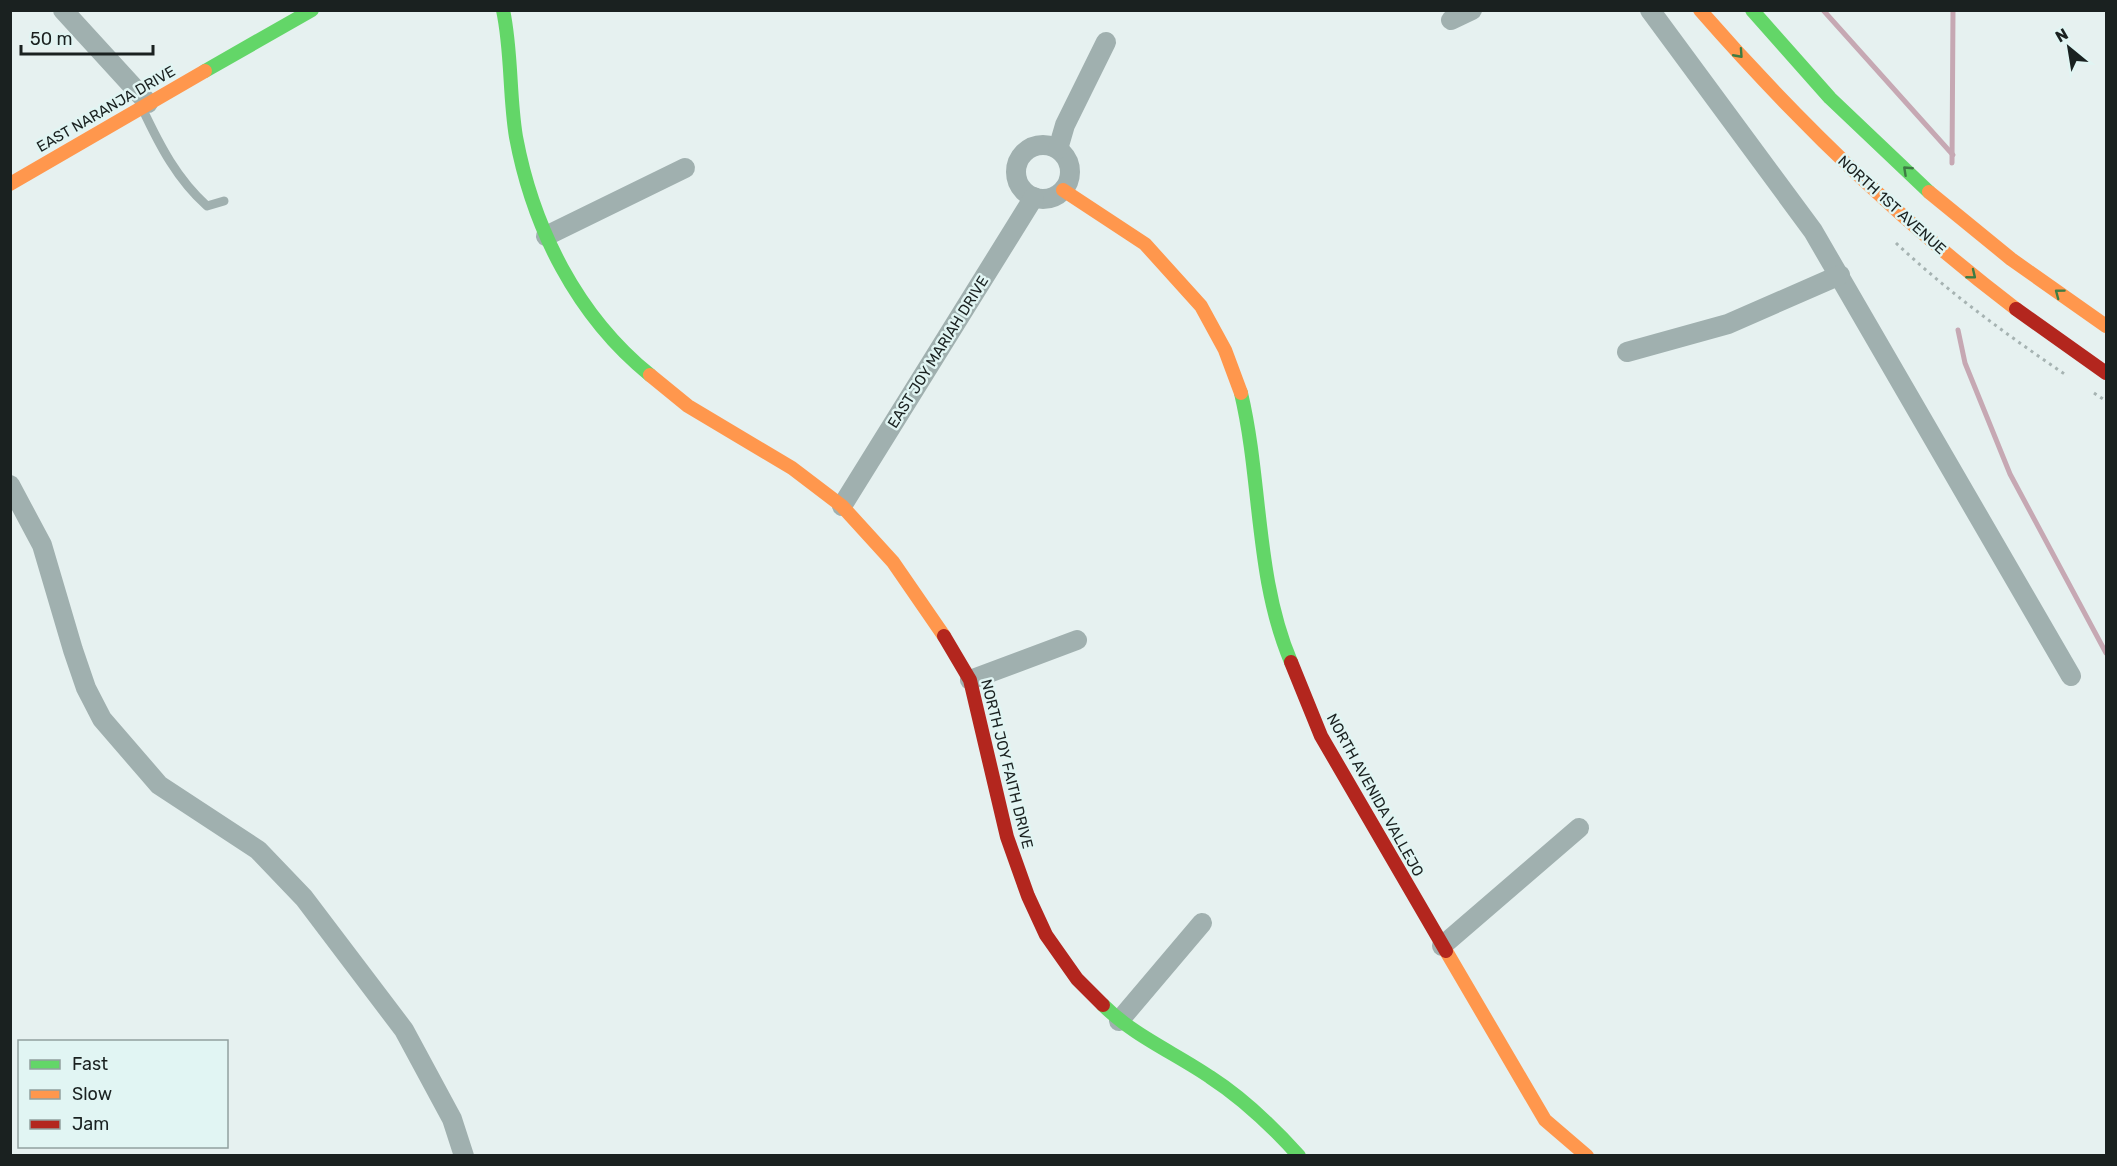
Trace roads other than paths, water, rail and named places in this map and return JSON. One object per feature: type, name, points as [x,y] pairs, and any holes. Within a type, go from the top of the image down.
[{"type":"street","points":[[63,10],[145,106]]},
{"type":"street","name":"EAST NARANJA DRIVE","points":[[10,184],[312,10]]},
{"type":"street","name":"NORTH JOY FAITH DRIVE","points":[[503,10],[510,43],[516,135],[529,193],[546,236],[573,290],[630,359],[688,406],[792,468],[842,506],[893,562],[934,619],[970,680],[1007,837],[1028,896],[1046,935],[1077,979],[1119,1021],[1211,1077],[1264,1118],[1299,1155]]},
{"type":"street","points":[[1450,20],[1472,10]]},
{"type":"street","points":[[1650,10],[1813,231],[2071,676]]},
{"type":"street","name":"NORTH 1ST AVENUE","points":[[1700,10],[1808,129],[1906,221],[2014,309],[2106,373]]},
{"type":"street","points":[[1752,10],[1809,74],[1919,181],[2001,249],[2106,326]]},
{"type":"street","points":[[1058,149],[1065,125],[1106,42]]},
{"type":"street","points":[[1044,145],[1058,149],[1070,166],[1068,183],[1064,190],[1055,196],[1034,197],[1019,184],[1016,174],[1021,157],[1035,146],[1044,145]]},
{"type":"street","points":[[546,236],[685,168]]},
{"type":"street","name":"NORTH AVENIDA VALLEJO","points":[[1064,190],[1145,244],[1201,306],[1225,350],[1241,392],[1251,435],[1265,572],[1286,651],[1321,736],[1545,1120],[1587,1155]]},
{"type":"street","name":"EAST JOY MARIAH DRIVE","points":[[842,506],[1034,197]]},
{"type":"street","points":[[1627,352],[1728,324],[1840,275]]},
{"type":"street","points":[[10,485],[42,545],[86,688],[102,719],[159,785],[258,850],[304,898],[404,1030],[452,1119],[464,1155]]},
{"type":"street","points":[[970,680],[1077,640]]},
{"type":"street","points":[[1442,946],[1579,828]]},
{"type":"street","points":[[1119,1021],[1202,922]]},
{"type":"lane","points":[[145,106],[162,150],[189,190],[207,206],[224,201]]},
{"type":"waterway","points":[[1823,10],[1953,155]]},
{"type":"waterway","points":[[1952,163],[1953,10]]},
{"type":"waterway","points":[[1958,330],[1965,363],[2010,474],[2106,653]]}]
